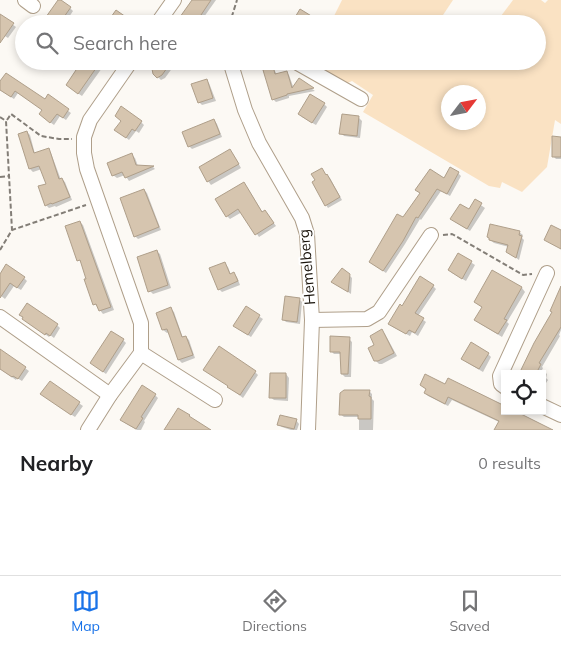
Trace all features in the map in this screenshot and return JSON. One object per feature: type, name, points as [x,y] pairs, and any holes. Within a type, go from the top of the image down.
[{"type":"street","points":[[163,15],[174,0]]},
{"type":"street","points":[[88,430],[140,353],[141,323],[87,169],[84,153],[84,140],[90,120],[125,70]]},
{"type":"street","name":"Hemelberg","points":[[233,70],[245,110],[259,143],[302,218],[307,234],[312,320],[308,430]]},
{"type":"street","points":[[310,70],[361,99]]},
{"type":"street","points":[[312,320],[367,319],[379,312],[431,235]]},
{"type":"street","points":[[503,370],[547,273]]},
{"type":"street","points":[[0,317],[110,395]]},
{"type":"street","points":[[140,353],[216,400]]},
{"type":"street","points":[[546,408],[561,415]]},
{"type":"path","points":[[232,15],[237,0]]},
{"type":"path","points":[[0,250],[12,230],[6,121],[11,114],[41,136],[84,140]]},
{"type":"path","points":[[0,117],[6,121]]},
{"type":"path","points":[[0,177],[9,176]]},
{"type":"path","points":[[12,230],[98,201]]},
{"type":"path","points":[[452,234],[523,275]]},
{"type":"shaded area","points":[[342,0],[453,0],[443,15],[334,15]]},
{"type":"shaded area","points":[[513,0],[541,0],[545,3],[548,0],[561,0],[561,124],[555,120],[547,167],[522,192],[502,182],[500,188],[489,186],[363,112],[373,95],[352,81],[343,85],[319,70],[546,70],[546,15],[502,15]]},
{"type":"building","points":[[58,0],[71,7],[65,15],[47,15]]},
{"type":"building","points":[[192,0],[211,0],[201,15],[181,15]]},
{"type":"building","points":[[300,9],[310,15],[296,15]]},
{"type":"building","points":[[116,10],[123,15],[112,15]]},
{"type":"building","points":[[0,14],[14,23],[0,43]]},
{"type":"building","points":[[76,70],[95,70],[78,94],[66,85]]},
{"type":"building","points":[[152,70],[166,70],[157,78]]},
{"type":"building","points":[[263,70],[274,70],[275,74],[287,71],[292,88],[299,78],[314,88],[287,94],[272,100]]},
{"type":"building","points":[[6,73],[45,99],[48,94],[69,109],[63,118],[57,114],[50,123],[39,114],[42,110],[15,91],[11,97],[0,90],[0,81]]},
{"type":"building","points":[[207,79],[213,98],[198,103],[191,84]]},
{"type":"building","points":[[310,94],[325,103],[312,123],[298,114]]},
{"type":"building","points":[[121,106],[142,121],[135,131],[132,129],[126,138],[114,130],[121,121],[115,116]]},
{"type":"building","points":[[342,114],[359,116],[357,136],[339,134]]},
{"type":"building","points":[[214,119],[220,134],[188,147],[182,132]]},
{"type":"building","points":[[27,131],[34,153],[49,148],[59,179],[62,178],[70,197],[45,206],[38,186],[46,184],[39,166],[29,169],[18,134]]},
{"type":"building","points":[[552,136],[561,137],[561,157],[552,157]]},
{"type":"building","points":[[230,149],[239,164],[207,182],[199,167]]},
{"type":"building","points":[[132,153],[136,165],[154,166],[125,178],[122,172],[112,176],[107,163]]},
{"type":"building","points":[[450,167],[459,172],[447,194],[437,189],[418,218],[416,217],[383,271],[369,262],[397,214],[403,217],[420,193],[415,190],[430,169],[444,178]]},
{"type":"building","points":[[322,168],[340,197],[325,206],[312,182],[315,180],[311,174]]},
{"type":"building","points":[[244,182],[262,212],[265,210],[274,223],[255,235],[238,209],[226,217],[215,199]]},
{"type":"building","points":[[144,189],[159,227],[134,237],[120,198]]},
{"type":"building","points":[[475,199],[482,203],[467,229],[450,219],[460,204],[469,209]]},
{"type":"building","points":[[80,221],[111,307],[99,311],[96,304],[93,305],[80,260],[77,261],[65,226]]},
{"type":"building","points":[[490,224],[520,231],[519,235],[522,236],[516,258],[506,252],[508,245],[489,240],[487,237]]},
{"type":"building","points":[[551,225],[561,230],[561,249],[544,240]]},
{"type":"building","points":[[157,250],[168,285],[148,292],[137,257]]},
{"type":"building","points":[[458,253],[472,261],[462,279],[448,270]]},
{"type":"building","points":[[225,262],[230,274],[234,272],[238,281],[218,290],[209,268]]},
{"type":"building","points":[[6,264],[25,277],[17,288],[10,283],[0,298],[0,274]]},
{"type":"building","points":[[342,268],[350,274],[348,292],[331,282]]},
{"type":"building","points":[[492,270],[522,287],[504,319],[507,320],[498,334],[474,320],[482,307],[474,302]]},
{"type":"building","points":[[420,276],[434,285],[415,313],[424,318],[415,333],[409,330],[406,334],[388,324],[400,304],[402,306]]},
{"type":"building","points":[[561,286],[561,327],[539,363],[541,364],[538,370],[521,370],[552,312],[550,311]]},
{"type":"building","points":[[285,296],[300,298],[297,322],[282,320]]},
{"type":"building","points":[[27,303],[58,324],[50,336],[46,333],[45,335],[19,315]]},
{"type":"building","points":[[246,306],[260,315],[248,335],[233,326]]},
{"type":"building","points":[[171,307],[182,337],[186,336],[193,355],[178,360],[167,329],[162,330],[156,313]]},
{"type":"building","points":[[382,329],[394,353],[374,361],[368,348],[374,345],[370,336]]},
{"type":"building","points":[[111,331],[124,339],[103,372],[90,363]]},
{"type":"building","points":[[330,336],[350,337],[348,374],[341,374],[340,352],[330,352]]},
{"type":"building","points":[[471,342],[489,353],[479,369],[461,359]]},
{"type":"building","points":[[219,346],[256,371],[240,395],[203,370]]},
{"type":"building","points":[[0,349],[26,367],[18,379],[0,369]]},
{"type":"building","points":[[270,373],[286,373],[286,398],[269,398]]},
{"type":"building","points":[[425,374],[445,384],[448,378],[501,404],[501,415],[523,415],[553,430],[494,430],[499,421],[448,397],[445,404],[424,393],[426,389],[420,385]]},
{"type":"building","points":[[50,381],[80,402],[71,415],[40,394]]},
{"type":"building","points":[[142,385],[156,394],[141,417],[143,418],[136,429],[120,420]]},
{"type":"building","points":[[344,390],[370,390],[371,419],[358,419],[358,415],[339,415],[340,393]]},
{"type":"building","points":[[178,408],[190,415],[211,430],[164,430]]},
{"type":"building","points":[[280,415],[297,419],[294,429],[277,425]]}]
